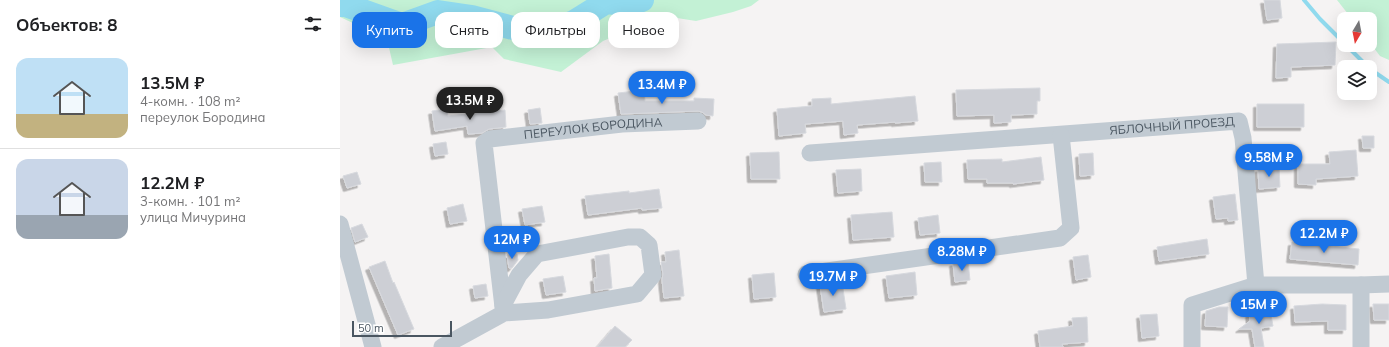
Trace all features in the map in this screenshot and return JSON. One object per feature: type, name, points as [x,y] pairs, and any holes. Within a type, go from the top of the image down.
[{"type":"street","name":"ПЕРЕУЛОК БОРОДИНА","points":[[504,309],[484,143],[490,139],[622,124],[698,121]]},
{"type":"street","name":"ЯБЛОЧНЫЙ ПРОЕЗД","points":[[810,153],[1239,121],[1243,138],[1256,285]]},
{"type":"street","points":[[806,274],[1060,238],[1071,228],[1061,135]]},
{"type":"street","points":[[340,224],[373,347]]},
{"type":"street","points":[[442,347],[504,309],[548,310],[637,294],[652,276],[648,245],[640,237],[628,237],[537,254],[519,275],[504,309]]},
{"type":"street","points":[[1192,347],[1192,305],[1256,285],[1389,284]]},
{"type":"street","points":[[1361,285],[1361,347]]},
{"type":"green space","points":[[340,0],[759,0],[751,6],[733,12],[696,21],[679,18],[679,12],[608,12],[608,39],[600,43],[600,12],[511,12],[511,48],[594,48],[561,72],[504,59],[493,48],[503,48],[503,12],[435,12],[435,48],[486,48],[393,65],[389,48],[427,48],[427,12],[352,12],[352,23],[340,17]]},
{"type":"green space","points":[[1337,0],[1389,0],[1389,60],[1380,56],[1377,52],[1377,12],[1346,12]]},
{"type":"building","points":[[1264,0],[1280,0],[1282,18],[1267,20]]},
{"type":"building","points":[[1336,42],[1335,65],[1291,67],[1291,77],[1276,78],[1277,44]]},
{"type":"building","points":[[1040,88],[1040,101],[1037,101],[1037,114],[1011,115],[1011,122],[994,123],[994,115],[957,116],[956,90]]},
{"type":"building","points":[[644,90],[645,101],[694,101],[694,98],[714,99],[713,116],[706,115],[698,111],[621,114],[618,93]]},
{"type":"building","points":[[915,96],[918,121],[857,125],[858,133],[844,135],[843,121],[805,124],[806,133],[779,136],[777,109],[812,106],[812,99],[831,98],[831,104]]},
{"type":"building","points":[[1257,104],[1304,104],[1304,127],[1257,127]]},
{"type":"building","points":[[540,108],[542,123],[530,124],[528,110]]},
{"type":"building","points":[[447,109],[448,116],[505,110],[506,127],[489,129],[482,133],[468,134],[467,126],[435,131],[432,111]]},
{"type":"building","points":[[1362,136],[1374,136],[1374,148],[1363,148]]},
{"type":"building","points":[[446,142],[448,154],[435,156],[433,144]]},
{"type":"building","points":[[1356,150],[1358,176],[1316,179],[1316,185],[1298,184],[1298,164],[1330,164],[1329,152]]},
{"type":"building","points":[[779,152],[780,179],[751,179],[750,153]]},
{"type":"building","points":[[1093,153],[1094,175],[1080,176],[1079,154]]},
{"type":"building","points":[[1041,157],[1044,180],[1013,184],[987,183],[987,179],[968,179],[967,160],[1002,159],[1002,162]]},
{"type":"building","points":[[941,162],[942,182],[925,182],[924,163]]},
{"type":"building","points":[[1279,167],[1280,187],[1259,189],[1258,169]]},
{"type":"building","points":[[861,169],[862,191],[838,193],[836,170]]},
{"type":"building","points":[[357,172],[361,184],[347,188],[343,176]]},
{"type":"building","points":[[659,189],[662,208],[642,210],[642,208],[588,215],[585,196]]},
{"type":"building","points":[[1235,194],[1238,220],[1228,221],[1228,218],[1216,219],[1213,197]]},
{"type":"building","points":[[463,204],[467,221],[450,224],[447,208]]},
{"type":"building","points":[[542,206],[545,222],[525,225],[522,209]]},
{"type":"building","points":[[892,212],[894,237],[853,240],[851,215]]},
{"type":"building","points":[[938,215],[940,233],[920,235],[918,218]]},
{"type":"building","points":[[362,224],[368,237],[355,242],[351,228]]},
{"type":"building","points":[[1207,239],[1209,254],[1159,261],[1157,247]]},
{"type":"building","points":[[1292,242],[1359,249],[1358,265],[1290,259]]},
{"type":"building","points":[[679,250],[684,296],[664,298],[661,262],[666,262],[665,252]]},
{"type":"building","points":[[517,254],[518,260],[512,268],[509,268],[507,255]]},
{"type":"building","points":[[609,254],[612,288],[595,291],[594,278],[597,278],[595,256]]},
{"type":"building","points":[[1088,255],[1091,277],[1076,280],[1073,257]]},
{"type":"building","points":[[385,261],[393,283],[394,282],[414,329],[398,335],[369,267]]},
{"type":"building","points":[[968,261],[970,280],[955,282],[953,263]]},
{"type":"building","points":[[915,272],[917,295],[889,298],[886,276]]},
{"type":"building","points":[[774,273],[776,297],[754,299],[752,275]]},
{"type":"building","points":[[563,276],[566,292],[546,295],[543,279]]},
{"type":"building","points":[[842,282],[846,309],[824,312],[820,285]]},
{"type":"building","points":[[486,284],[488,296],[475,298],[473,286]]},
{"type":"building","points":[[1322,304],[1346,305],[1346,330],[1328,330],[1328,321],[1295,322],[1294,306]]},
{"type":"building","points":[[1373,304],[1389,304],[1389,320],[1374,320]]},
{"type":"building","points":[[1219,307],[1228,307],[1227,327],[1205,326],[1206,311]]},
{"type":"building","points":[[1270,309],[1273,326],[1261,328],[1264,347],[1255,347],[1252,329],[1239,329],[1250,321],[1249,314]]},
{"type":"building","points":[[1157,314],[1159,336],[1142,338],[1140,315]]},
{"type":"building","points":[[1087,317],[1088,342],[1062,344],[1063,347],[1040,347],[1038,331],[1073,326],[1072,318]]},
{"type":"building","points":[[615,326],[632,340],[625,347],[597,347]]},
{"type":"waterway","points":[[340,5],[343,4],[402,25],[438,12],[472,17],[539,35],[574,22],[606,2],[625,4],[642,0]]},
{"type":"waterway","points":[[1304,0],[1337,36]]},
{"type":"waterway","points":[[1353,52],[1361,60]]},
{"type":"waterway","points":[[1377,74],[1389,82]]}]
